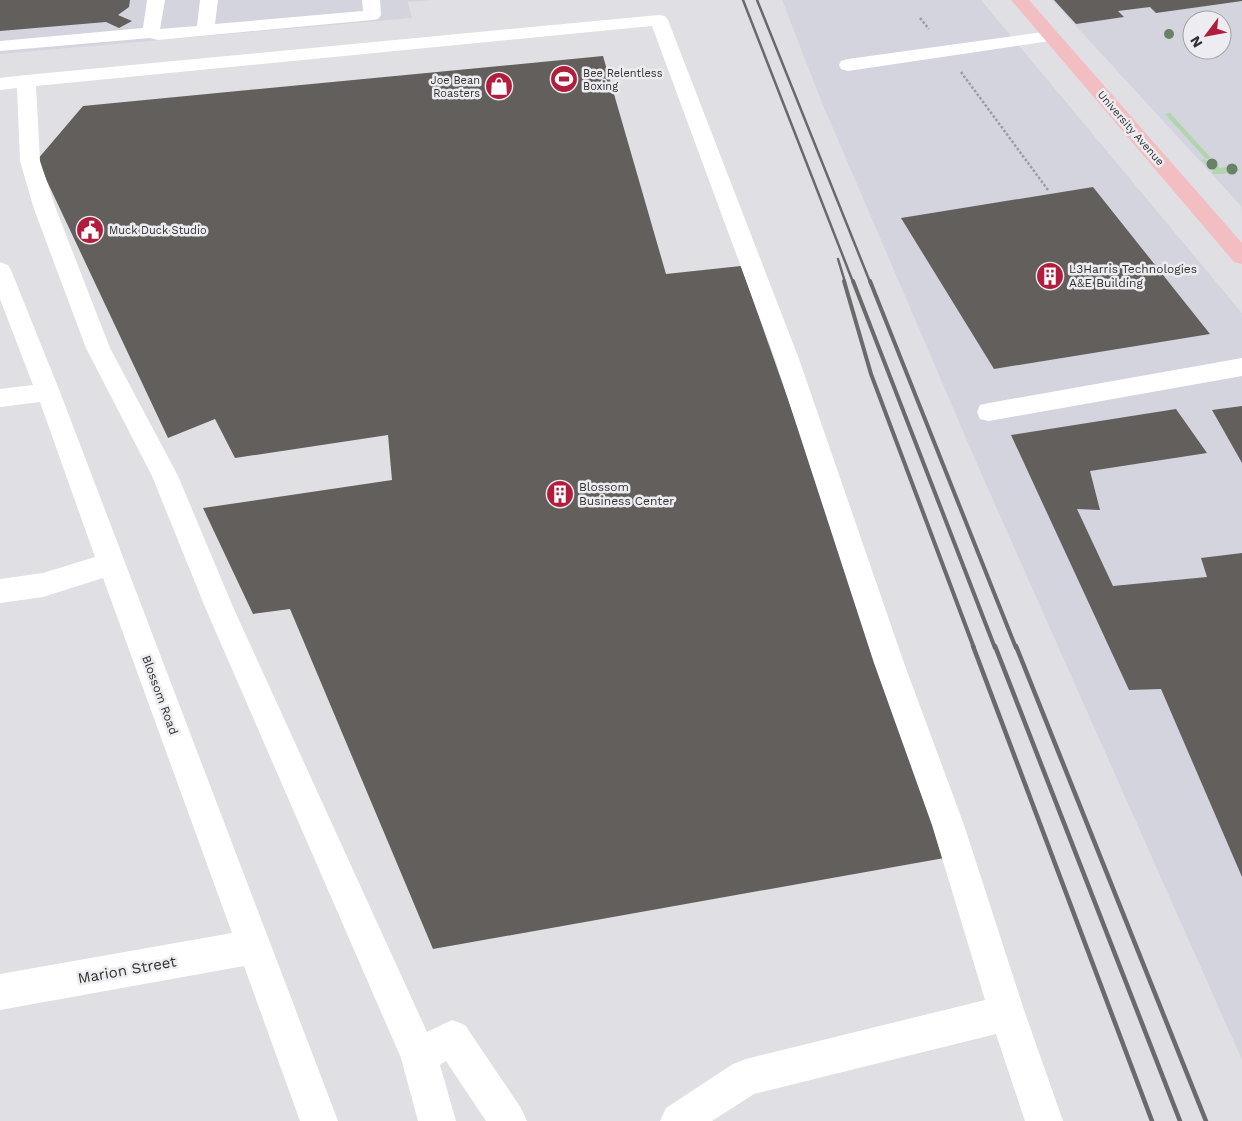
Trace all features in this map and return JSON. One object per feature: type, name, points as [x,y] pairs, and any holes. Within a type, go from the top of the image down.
[{"type":"main road","name":"University Avenue","points":[[1020,0],[1242,257]]},
{"type":"street","points":[[152,33],[156,0]]},
{"type":"street","points":[[205,31],[208,0]]},
{"type":"street","points":[[0,46],[152,33],[158,35],[372,15],[371,0]]},
{"type":"street","points":[[437,1121],[419,1056],[218,607],[165,476],[98,348],[44,209],[30,162],[13,83],[659,20],[787,359],[889,663],[948,825],[1007,1013],[1044,1121]]},
{"type":"street","points":[[848,65],[1051,36]]},
{"type":"street","name":"Blossom Road","points":[[0,270],[48,392],[319,1121]]},
{"type":"street","points":[[989,412],[1242,367]]},
{"type":"street","points":[[0,398],[48,392]]},
{"type":"street","points":[[0,591],[12,591],[69,578],[111,563]]},
{"type":"street","name":"Marion Street","points":[[0,992],[253,947]]},
{"type":"street","points":[[679,1121],[746,1077],[1007,1013]]},
{"type":"street","points":[[419,1056],[452,1038],[508,1121]]},
{"type":"path","points":[[920,18],[1048,190]]},
{"type":"shaded area","points":[[0,0],[432,0],[408,2],[412,18],[0,54]]},
{"type":"shaded area","points":[[782,0],[981,0],[1242,313],[1242,1060],[977,464],[820,98]]},
{"type":"shaded area","points":[[1052,0],[1242,0],[1242,216],[1241,206]]},
{"type":"green space","points":[[1170,113],[1211,158],[1206,159],[1165,114]]},
{"type":"green space","points":[[1204,159],[1207,163],[1214,162],[1220,168],[1233,166],[1240,170],[1223,174],[1212,174],[1213,170],[1201,160]]},
{"type":"building","points":[[0,0],[130,0],[129,7],[118,15],[132,21],[119,28],[106,22],[0,31]]},
{"type":"building","points":[[1054,0],[1242,1],[1156,13],[1150,7],[1118,11],[1124,17],[1076,24]]},
{"type":"building","name":"Blossom Business Center","points":[[603,56],[666,274],[741,266],[950,857],[433,949],[290,609],[253,614],[203,508],[392,480],[388,435],[235,458],[215,419],[168,438],[37,160],[83,106]]},
{"type":"building","name":"L3Harris Technologies A&E Building","points":[[1093,187],[1210,334],[994,369],[901,218]]},
{"type":"building","points":[[1242,406],[1242,463],[1212,410]]},
{"type":"building","points":[[1176,409],[1207,453],[1090,471],[1100,510],[1077,509],[1113,586],[1207,577],[1201,558],[1242,553],[1242,877],[1161,689],[1129,690],[1011,435]]},
{"type":"railway","points":[[743,0],[853,282]]},
{"type":"railway","points":[[757,0],[870,282]]},
{"type":"railway","points":[[838,259],[845,282]]},
{"type":"railway","points":[[844,281],[871,374],[974,648]]},
{"type":"railway","points":[[853,281],[995,648]]},
{"type":"railway","points":[[870,281],[1016,648]]},
{"type":"railway","points":[[973,646],[1152,1121]]},
{"type":"railway","points":[[995,646],[1180,1121]]},
{"type":"railway","points":[[1016,646],[1206,1121]]},
{"type":"place","name":"Bee Relentless Boxing","points":[[564,79]]},
{"type":"place","name":"Joe Bean Roasters","points":[[499,86]]},
{"type":"place","name":"Muck Duck Studio","points":[[90,230]]},
{"type":"place","name":"L3Harris Technologies A&E Building","points":[[1050,276]]},
{"type":"place","name":"Blossom Business Center","points":[[560,494]]}]
